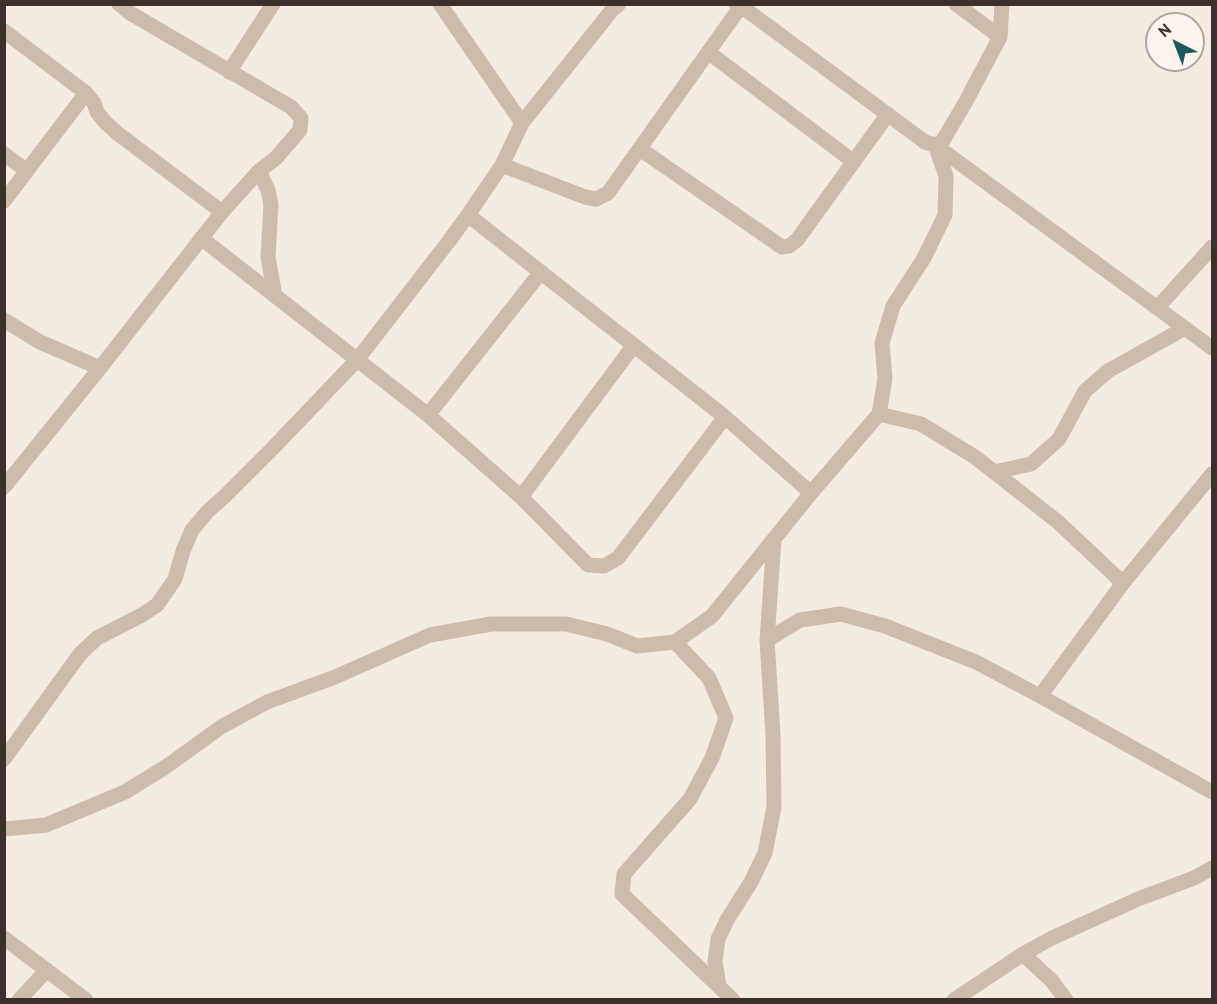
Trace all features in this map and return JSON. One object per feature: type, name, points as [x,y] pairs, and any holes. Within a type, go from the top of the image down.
[{"type":"street","points":[[229,72],[273,4]]},
{"type":"street","points":[[440,4],[522,123]]},
{"type":"street","points":[[4,759],[80,654],[97,638],[157,605],[176,579],[183,550],[192,530],[357,360],[468,215],[502,165],[522,123],[619,4]]},
{"type":"street","points":[[956,4],[1000,37]]},
{"type":"street","points":[[935,144],[942,142],[1000,37],[1002,4]]},
{"type":"street","points":[[4,488],[222,212],[259,171],[276,158],[300,130],[301,118],[291,107],[130,14],[121,5]]},
{"type":"street","points":[[502,165],[585,197],[596,199],[608,193],[739,5],[925,142],[935,144],[1212,348]]},
{"type":"street","points":[[4,31],[86,93],[105,122],[222,212]]},
{"type":"street","points":[[708,52],[854,162]]},
{"type":"street","points":[[4,201],[86,93]]},
{"type":"street","points":[[640,149],[782,247],[789,246],[797,240],[888,114]]},
{"type":"street","points":[[4,829],[46,825],[125,792],[167,766],[221,727],[267,702],[335,677],[430,635],[491,624],[566,624],[607,634],[637,645],[675,642],[712,616],[811,493],[879,414],[885,379],[882,343],[893,306],[924,258],[945,215],[946,176],[935,144]]},
{"type":"street","points":[[4,154],[27,171]]},
{"type":"street","points":[[259,171],[268,189],[271,205],[268,257],[275,296]]},
{"type":"street","points":[[468,215],[725,417],[811,493]]},
{"type":"street","points":[[201,238],[428,415],[521,497],[588,565],[604,566],[618,558],[725,417]]},
{"type":"street","points":[[1157,308],[1212,247]]},
{"type":"street","points":[[428,415],[540,272]]},
{"type":"street","points":[[4,320],[40,342],[100,368]]},
{"type":"street","points":[[994,472],[1031,464],[1059,439],[1085,391],[1108,371],[1185,328]]},
{"type":"street","points":[[521,497],[634,345]]},
{"type":"street","points":[[879,414],[921,424],[975,457],[1058,522],[1123,583]]},
{"type":"street","points":[[1040,696],[1123,583],[1212,474]]},
{"type":"street","points":[[719,986],[715,961],[718,939],[765,853],[774,807],[773,735],[767,640],[774,539]]},
{"type":"street","points":[[767,640],[800,620],[842,615],[885,626],[976,662],[1212,792]]},
{"type":"street","points":[[675,642],[709,678],[726,718],[712,758],[690,799],[624,874],[622,894],[733,999]]},
{"type":"street","points":[[954,999],[1023,954],[1063,933],[1138,899],[1194,878],[1212,868]]},
{"type":"street","points":[[4,938],[86,999]]},
{"type":"street","points":[[1023,954],[1052,981],[1066,999]]},
{"type":"street","points":[[19,999],[47,970]]}]
